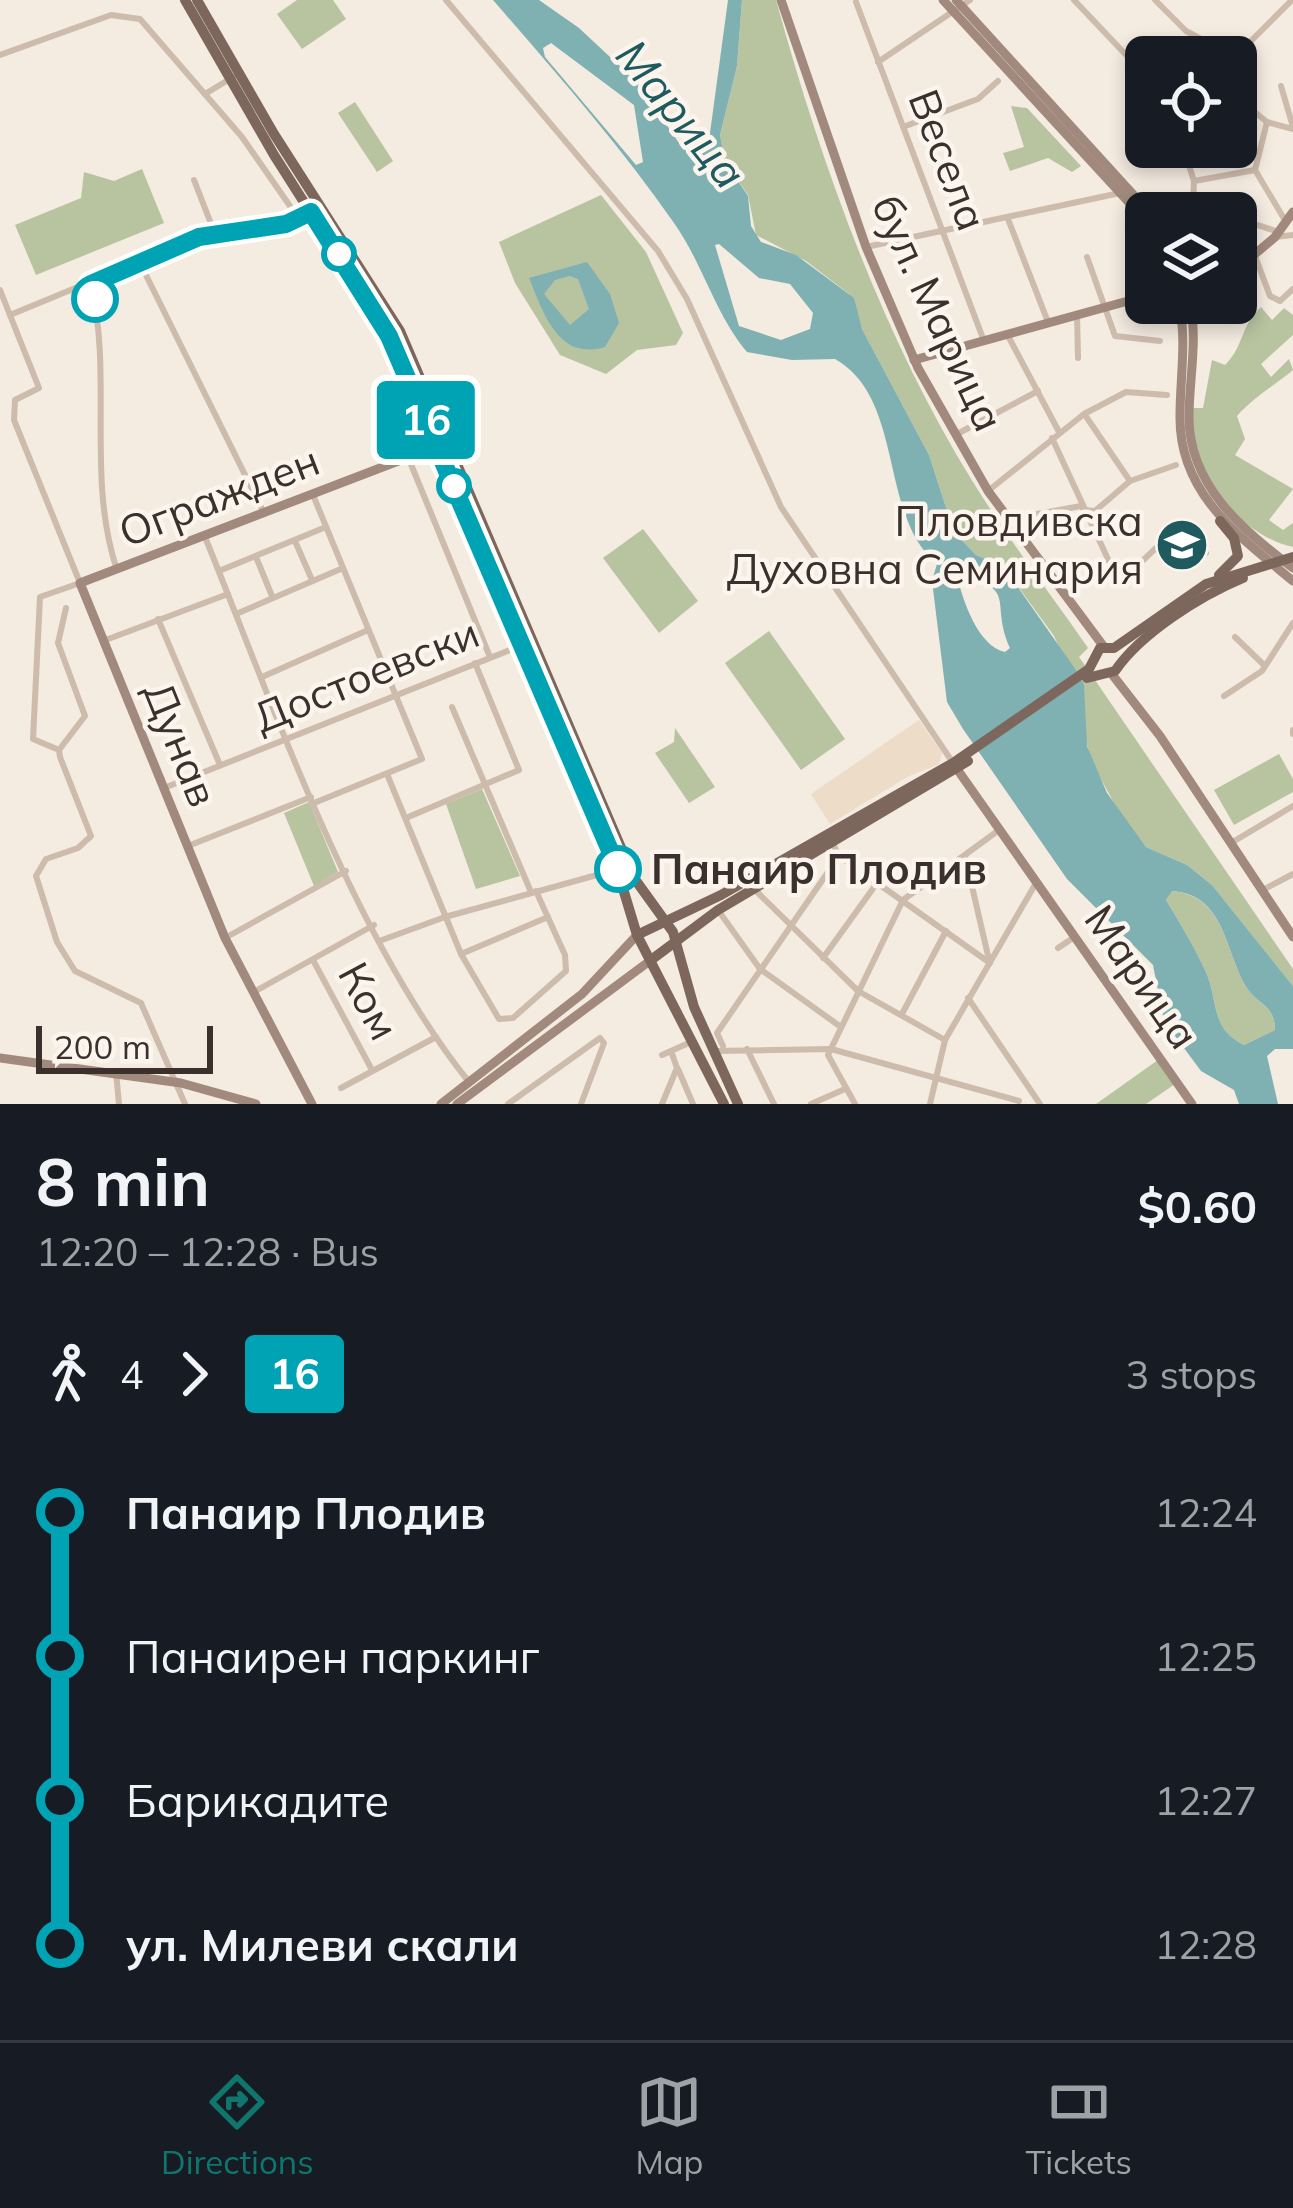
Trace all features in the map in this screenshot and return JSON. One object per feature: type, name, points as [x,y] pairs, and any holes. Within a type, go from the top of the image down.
[{"type":"main road","points":[[185,0],[388,308],[618,869],[637,935],[724,1104]]},
{"type":"main road","points":[[197,0],[311,212],[389,336],[442,444],[634,878],[676,945],[738,1104]]},
{"type":"main road","points":[[1105,663],[1238,556],[1234,538],[1220,520]]},
{"type":"main road","points":[[1206,584],[1287,563]]},
{"type":"main road","points":[[651,960],[718,910],[836,850],[1220,588],[1287,563]]},
{"type":"main road","points":[[637,935],[721,895],[955,766]]},
{"type":"street","name":"Марица","points":[[446,0],[658,251],[687,299],[781,507],[1073,938],[1192,1104]]},
{"type":"street","name":"бул. Марица","points":[[781,0],[866,247],[914,360],[988,490],[1087,628],[1105,663],[1293,937]]},
{"type":"street","points":[[943,0],[960,4],[1131,192]]},
{"type":"street","points":[[1074,0],[1125,54]]},
{"type":"street","points":[[1155,0],[1195,36]]},
{"type":"street","points":[[1256,36],[1292,0]]},
{"type":"street","name":"Весела","points":[[856,2],[984,341]]},
{"type":"street","points":[[878,62],[960,4]]},
{"type":"street","points":[[960,4],[1125,198]]},
{"type":"street","points":[[0,55],[124,13],[140,19],[206,94],[299,219]]},
{"type":"street","points":[[206,94],[234,76]]},
{"type":"street","points":[[904,127],[978,99],[998,81]]},
{"type":"street","points":[[1257,114],[1267,122],[1293,128],[1281,86]]},
{"type":"street","points":[[1267,122],[1255,170],[1280,231]]},
{"type":"street","points":[[1190,168],[1193,192]]},
{"type":"street","points":[[1194,181],[1255,170]]},
{"type":"street","points":[[194,180],[215,234]]},
{"type":"street","points":[[866,247],[1120,193]]},
{"type":"street","points":[[0,290],[10,315],[215,234],[299,219],[311,212]]},
{"type":"street","points":[[1257,254],[1293,212]]},
{"type":"street","points":[[1007,218],[1048,322]]},
{"type":"street","points":[[1257,224],[1293,235]]},
{"type":"street","points":[[1087,257],[1101,308],[1115,336],[1160,341]]},
{"type":"street","points":[[1257,261],[1270,296],[1280,301],[1293,289]]},
{"type":"street","points":[[140,262],[265,514]]},
{"type":"street","points":[[91,284],[102,394],[102,498],[117,570]]},
{"type":"street","points":[[914,360],[1125,302]]},
{"type":"street","points":[[1077,314],[1078,358]]},
{"type":"street","name":"Дунав","points":[[10,315],[39,388],[15,400],[14,420],[225,938],[312,1104]]},
{"type":"street","points":[[1182,324],[1181,442],[1197,487],[1220,520],[1287,563]]},
{"type":"street","points":[[1193,324],[1189,416],[1197,465],[1228,511],[1287,563],[1293,581]]},
{"type":"street","points":[[1007,334],[1038,391],[1082,508],[1119,584],[1156,548],[1182,568],[1206,553]]},
{"type":"street","points":[[959,433],[1038,391]]},
{"type":"street","points":[[988,490],[1084,414],[1126,392],[1167,395]]},
{"type":"street","points":[[1084,414],[1130,481]]},
{"type":"street","name":"Огражден","points":[[80,584],[442,444]]},
{"type":"street","points":[[408,457],[490,657]]},
{"type":"street","points":[[1015,518],[1097,510],[1130,481],[1176,465]]},
{"type":"street","points":[[188,846],[422,759],[314,496]]},
{"type":"street","points":[[219,571],[326,527]]},
{"type":"street","points":[[205,537],[346,872],[436,1036],[469,1082]]},
{"type":"street","points":[[295,541],[312,580]]},
{"type":"street","points":[[256,557],[272,596]]},
{"type":"street","points":[[236,614],[343,568]]},
{"type":"street","points":[[80,584],[40,597],[33,739],[59,750],[91,836],[78,848],[46,859],[36,876],[41,904],[75,971],[141,1003],[184,1104]]},
{"type":"street","points":[[103,641],[228,594]]},
{"type":"street","points":[[59,750],[85,716],[58,643],[66,608]]},
{"type":"street","points":[[158,619],[221,766]]},
{"type":"street","points":[[1224,696],[1265,666],[1293,623]]},
{"type":"street","points":[[262,677],[368,629]]},
{"type":"street","points":[[1235,637],[1265,666]]},
{"type":"street","name":"Достоевски","points":[[164,788],[523,644]]},
{"type":"street","points":[[406,818],[519,767],[475,663]]},
{"type":"street","points":[[387,773],[461,954],[491,1012],[508,1020],[560,982],[567,961],[452,707]]},
{"type":"street","points":[[1231,843],[1293,806]]},
{"type":"street","points":[[855,1104],[827,1060],[903,900],[999,830]]},
{"type":"street","points":[[990,963],[836,850],[717,1033],[719,1049],[831,1049],[1019,1101]]},
{"type":"street","points":[[965,856],[990,963]]},
{"type":"street","points":[[382,940],[445,917],[618,869]]},
{"type":"street","points":[[225,938],[346,872]]},
{"type":"street","points":[[1261,891],[1293,874]]},
{"type":"street","points":[[823,958],[878,882]]},
{"type":"street","points":[[930,1104],[944,1040],[1036,883]]},
{"type":"street","points":[[754,889],[858,991],[944,1040]]},
{"type":"street","points":[[718,910],[760,969],[842,1027]]},
{"type":"street","points":[[461,954],[548,917]]},
{"type":"street","points":[[251,994],[374,925]]},
{"type":"street","points":[[902,1014],[946,931]]},
{"type":"street","points":[[441,1104],[582,994],[637,935]]},
{"type":"street","points":[[1058,948],[1073,938]]},
{"type":"street","name":"Ком","points":[[313,960],[372,1070]]},
{"type":"street","points":[[457,1104],[651,960]]},
{"type":"street","points":[[968,998],[1040,1104]]},
{"type":"street","points":[[340,1088],[436,1036]]},
{"type":"street","points":[[508,1104],[597,1038],[604,1043],[581,1104]]},
{"type":"street","points":[[693,1104],[667,1053],[694,1041]]},
{"type":"street","points":[[747,1048],[774,1104]]},
{"type":"street","points":[[0,1058],[174,1082],[256,1104]]},
{"type":"street","points":[[662,1104],[677,1068]]},
{"type":"street","points":[[116,1072],[118,1104]]},
{"type":"street","points":[[812,1104],[845,1089]]},
{"type":"green space","points":[[297,0],[333,0],[346,19],[302,49],[277,14]]},
{"type":"green space","points":[[742,0],[776,0],[813,124],[858,248],[941,426],[1000,524],[1088,648],[1079,657],[1293,969],[1293,986],[1212,885],[1187,865],[1146,847],[1116,807],[1092,762],[1082,727],[1084,701],[1054,636],[1003,566],[976,555],[954,532],[929,455],[862,329],[849,294],[806,261],[756,235],[748,195],[725,161],[720,135],[737,66]]},
{"type":"green space","points":[[355,102],[393,161],[377,172],[338,113]]},
{"type":"green space","points":[[1011,106],[1027,108],[1081,166],[1072,172],[1048,158],[1010,171],[1003,153],[1024,147]]},
{"type":"green space","points":[[142,169],[164,223],[36,275],[15,225],[81,198],[84,172],[114,181]]},
{"type":"green space","points":[[601,195],[646,252],[683,333],[676,345],[637,350],[606,374],[560,355],[515,283],[499,242]]},
{"type":"green space","points":[[1261,307],[1272,320],[1284,308],[1293,315],[1293,335],[1261,364],[1271,377],[1289,359],[1293,370],[1237,416],[1245,439],[1235,455],[1293,489],[1269,520],[1283,530],[1293,523],[1293,547],[1261,534],[1231,510],[1199,464],[1193,442],[1192,408],[1203,408],[1212,360],[1225,365],[1249,324],[1257,324]]},
{"type":"green space","points":[[643,529],[698,601],[659,633],[603,558]]},
{"type":"green space","points":[[769,631],[845,739],[801,770],[725,663]]},
{"type":"green space","points":[[675,728],[715,787],[689,803],[655,753],[674,742]]},
{"type":"green space","points":[[1279,754],[1293,779],[1293,792],[1234,825],[1214,790]]},
{"type":"green space","points":[[482,789],[520,876],[476,889],[446,804]]},
{"type":"green space","points":[[309,802],[338,872],[314,886],[284,813]]},
{"type":"green space","points":[[1171,891],[1189,894],[1212,913],[1245,985],[1268,1009],[1275,1030],[1244,1045],[1225,1030],[1205,970],[1166,900]]},
{"type":"green space","points":[[1158,1060],[1175,1084],[1146,1104],[1096,1104]]},
{"type":"shaded area","points":[[919,720],[942,753],[939,764],[907,777],[830,824],[811,794]]},
{"type":"water","points":[[493,0],[539,0],[579,28],[638,83],[683,149],[697,155],[710,133],[728,0],[742,0],[737,66],[720,135],[725,161],[748,196],[751,226],[761,242],[796,255],[854,298],[862,329],[929,455],[954,532],[976,555],[1003,566],[1078,673],[1084,685],[1087,746],[1107,793],[1146,847],[1187,865],[1212,885],[1293,986],[1293,1049],[1275,1049],[1267,1056],[1278,1104],[1239,1104],[1234,1090],[1201,1071],[1164,1021],[1153,965],[1067,879],[947,702],[932,581],[937,564],[906,518],[883,429],[857,377],[835,359],[792,360],[747,352],[674,223],[609,137]],"holes":[[[551,43],[634,105],[643,162],[636,165],[545,57],[543,48]],[[715,245],[759,278],[790,284],[813,313],[810,329],[781,340],[739,326]],[[957,576],[996,592],[1010,648],[1005,652],[987,641],[968,609]],[[1172,891],[1189,894],[1213,913],[1245,985],[1268,1009],[1275,1030],[1244,1045],[1225,1030],[1205,970],[1166,900]]]},
{"type":"water","points":[[587,262],[610,294],[619,323],[605,347],[589,350],[564,341],[547,319],[529,278]],"holes":[[[578,279],[589,309],[570,325],[544,294],[555,280]]]},
{"type":"bus line","name":"16","points":[[95,299],[91,284],[199,237],[286,224],[311,212],[389,336],[618,869]]},
{"type":"place","name":"Пловдивска Духовна Семинария","points":[[1182,545]]},
{"type":"place","name":"Панаир Плодив","points":[[618,869]]}]
